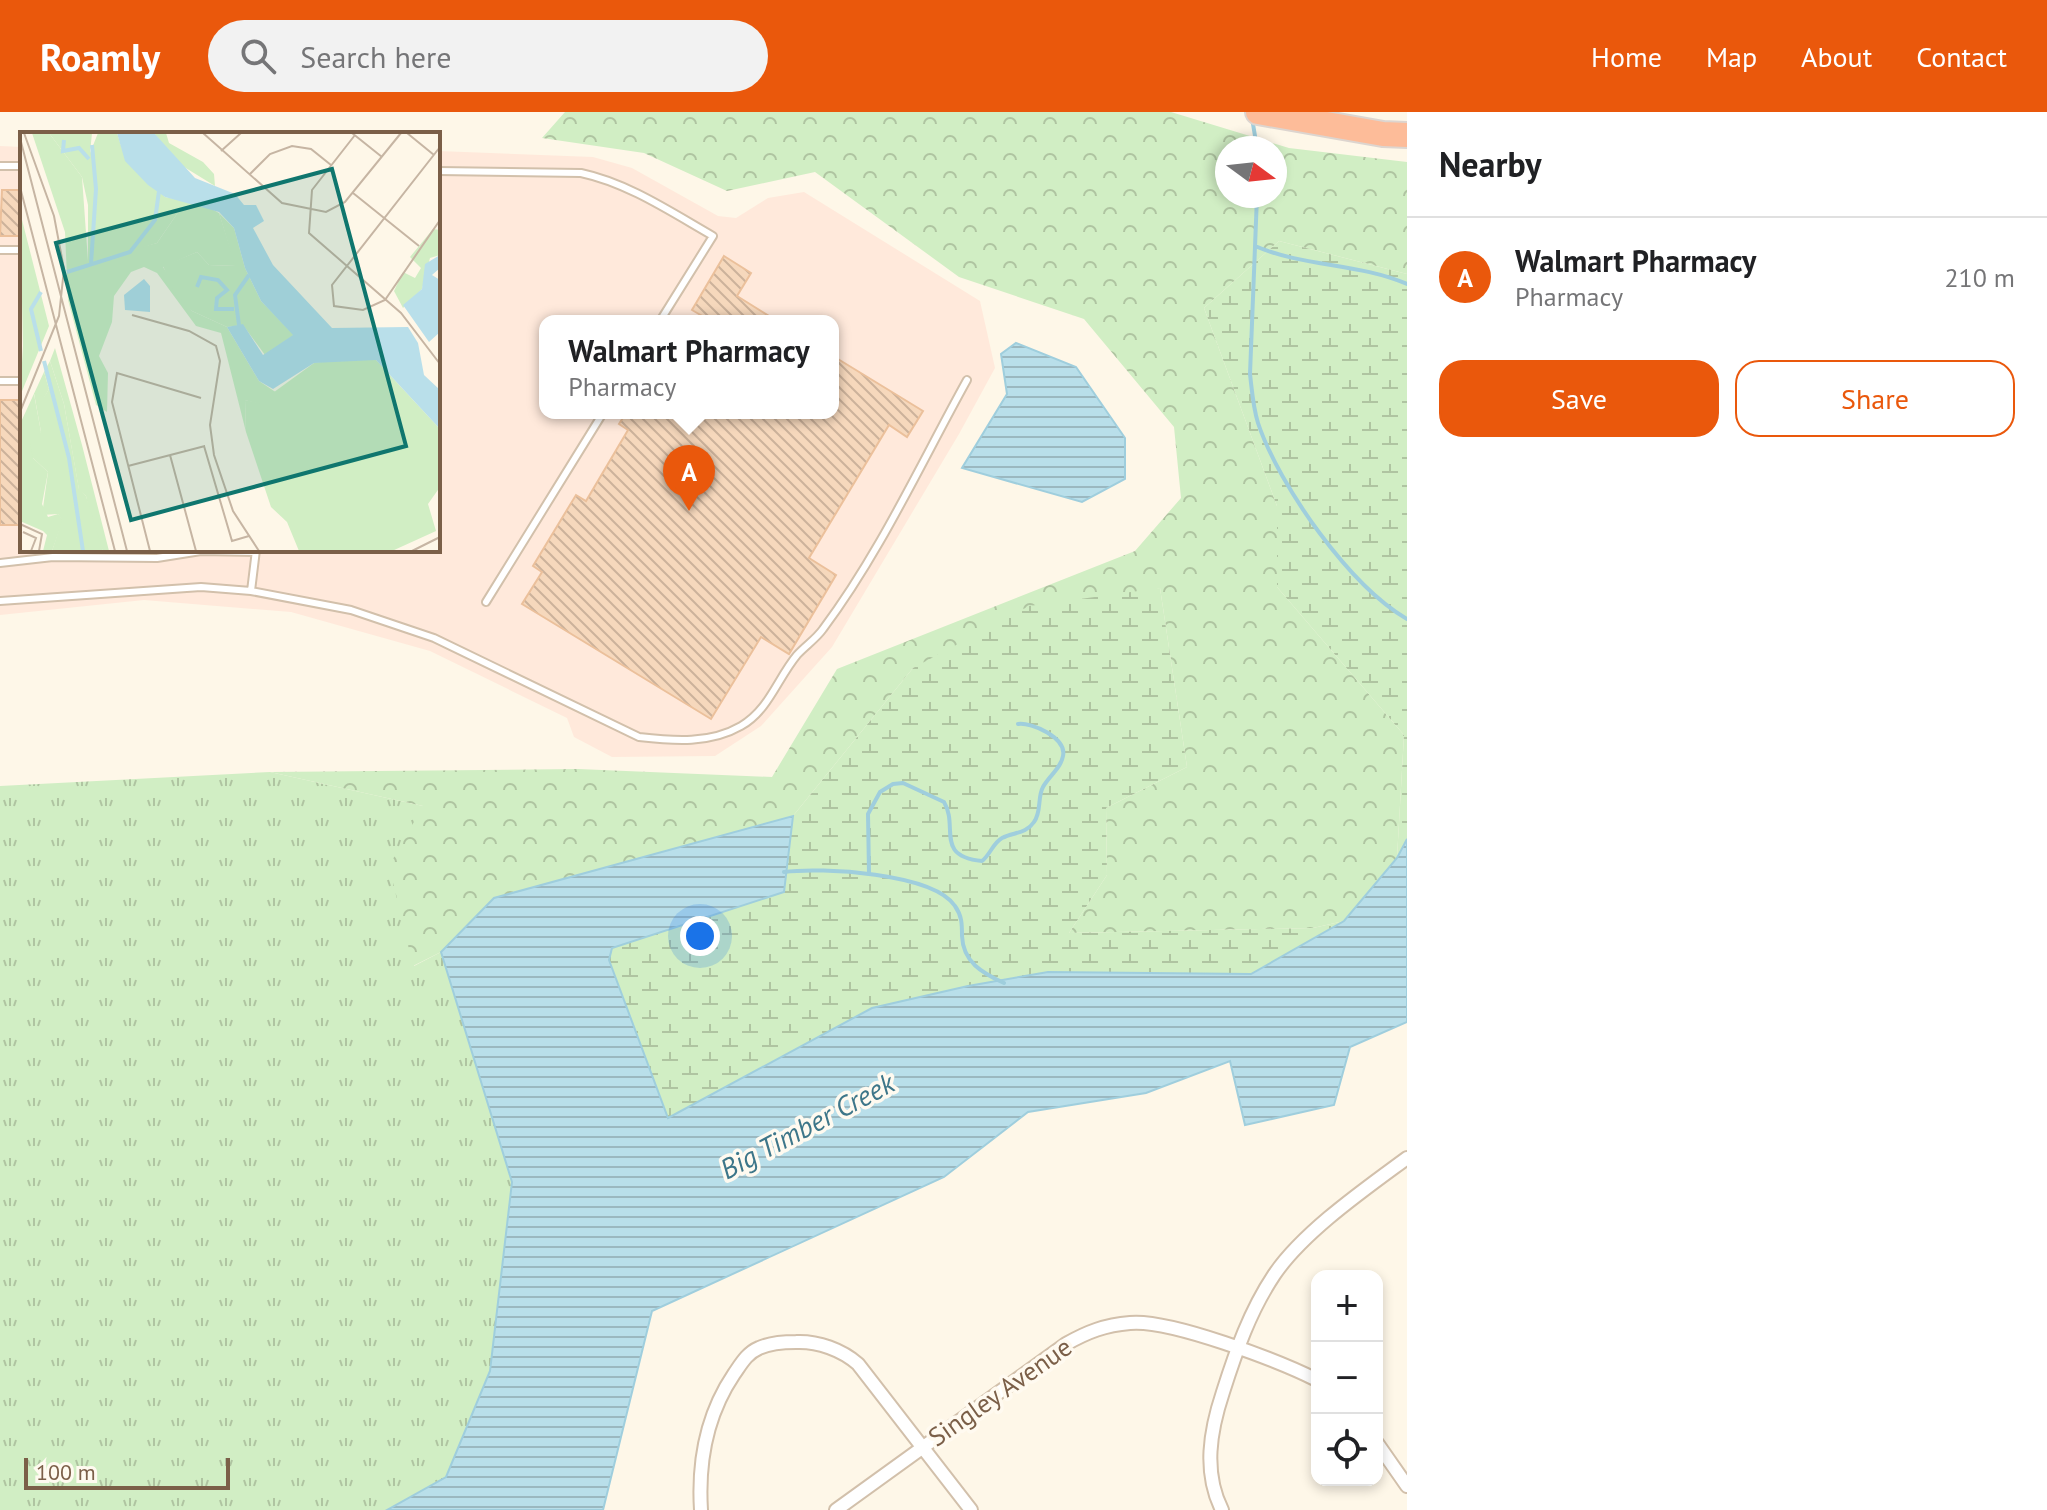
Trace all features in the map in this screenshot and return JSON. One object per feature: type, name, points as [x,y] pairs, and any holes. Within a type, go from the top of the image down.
[{"type":"highway","points":[[1258,112],[1395,134]]},
{"type":"street","points":[[1222,1510],[1215,1496],[1210,1472],[1211,1429],[1236,1349],[1251,1314],[1275,1273],[1310,1234],[1407,1158]]},
{"type":"street","name":"Singley Avenue","points":[[836,1510],[1066,1344],[1094,1329],[1131,1323],[1158,1323],[1294,1368],[1311,1377]]},
{"type":"street","points":[[701,1510],[699,1477],[715,1407],[746,1357],[757,1348],[772,1343],[796,1342],[810,1342],[846,1354],[858,1364],[971,1510]]},
{"type":"street","points":[[1383,1452],[1407,1486]]},
{"type":"lane","points":[[440,171],[581,173],[600,177],[713,236],[664,315]]},
{"type":"lane","points":[[0,601],[201,587],[251,591],[351,610],[434,638],[639,737],[665,740],[715,738],[743,725],[765,706],[796,656],[822,631],[873,551],[967,380]]},
{"type":"lane","points":[[486,602],[599,419]]},
{"type":"lane","points":[[0,563],[53,557],[157,558],[195,552]]},
{"type":"lane","points":[[251,591],[256,552]]},
{"type":"shaded area","points":[[0,146],[20,147],[20,552],[440,552],[440,151],[593,157],[632,168],[718,216],[736,218],[768,198],[804,192],[980,301],[995,368],[959,434],[832,647],[761,726],[715,756],[612,757],[574,737],[567,718],[430,651],[291,612],[144,600],[0,615]]},
{"type":"green space","points":[[565,112],[1171,112],[1250,136],[1215,136],[1215,208],[1287,208],[1287,147],[1407,162],[1407,274],[1279,241],[1204,308],[1277,506],[1277,587],[1404,735],[1397,858],[1344,921],[1313,928],[1069,933],[1107,875],[1106,808],[1187,767],[1160,588],[913,668],[793,816],[494,898],[441,952],[413,966],[389,866],[423,806],[270,772],[578,769],[772,777],[837,669],[1135,551],[1181,498],[1174,427],[1084,319],[959,277],[815,172],[727,191],[644,153],[542,138]]},
{"type":"green space","points":[[1279,241],[1407,274],[1407,839],[1397,858],[1404,735],[1277,587],[1277,506],[1204,308]]},
{"type":"green space","points":[[1160,588],[1187,767],[1106,808],[1107,875],[1069,933],[1313,928],[1344,921],[1251,975],[1048,972],[872,1008],[668,1119],[609,959],[612,948],[784,892],[793,816],[913,668],[1029,606]]},
{"type":"green space","points":[[270,772],[423,806],[414,966],[441,952],[512,1182],[490,1371],[446,1477],[387,1510],[0,1510],[0,786]]},
{"type":"water","points":[[1016,343],[1076,367],[1125,438],[1125,479],[1082,502],[962,468],[1007,394],[1001,354]]},
{"type":"water","name":"Big Timber Creek","points":[[793,816],[784,892],[612,948],[609,960],[668,1118],[872,1008],[1048,972],[1251,974],[1344,921],[1397,858],[1407,839],[1407,1022],[1350,1047],[1334,1105],[1245,1125],[1230,1061],[1146,1093],[1028,1112],[944,1177],[652,1311],[603,1510],[387,1510],[446,1477],[490,1371],[512,1182],[441,952],[494,898]]},
{"type":"building","points":[[2,190],[20,190],[20,236],[0,236]]},
{"type":"building","points":[[724,256],[751,273],[737,296],[767,315],[701,315],[692,310]]},
{"type":"building","points":[[839,360],[923,411],[907,437],[889,425],[809,558],[836,575],[789,654],[761,637],[711,719],[522,604],[542,572],[533,566],[576,495],[586,501],[628,430],[619,424],[622,419],[839,419]]},
{"type":"building","points":[[0,400],[20,400],[20,525],[0,525]]},
{"type":"waterway","points":[[1252,118],[1255,136]]},
{"type":"waterway","points":[[1257,208],[1250,374],[1258,423],[1282,476],[1319,532],[1363,583],[1407,619]]},
{"type":"waterway","points":[[1255,246],[1293,258],[1369,272],[1407,284]]},
{"type":"waterway","points":[[869,873],[868,814],[880,792],[893,784],[903,783],[944,802],[953,847],[967,858],[982,861],[999,840],[1031,826],[1038,813],[1041,791],[1060,764],[1063,749],[1047,732],[1018,724]]},
{"type":"waterway","points":[[784,872],[875,875],[901,879],[943,895],[959,913],[963,945],[970,960],[981,971],[1004,983]]},
{"type":"place","name":"Walmart Pharmacy","points":[[689,511]]}]
